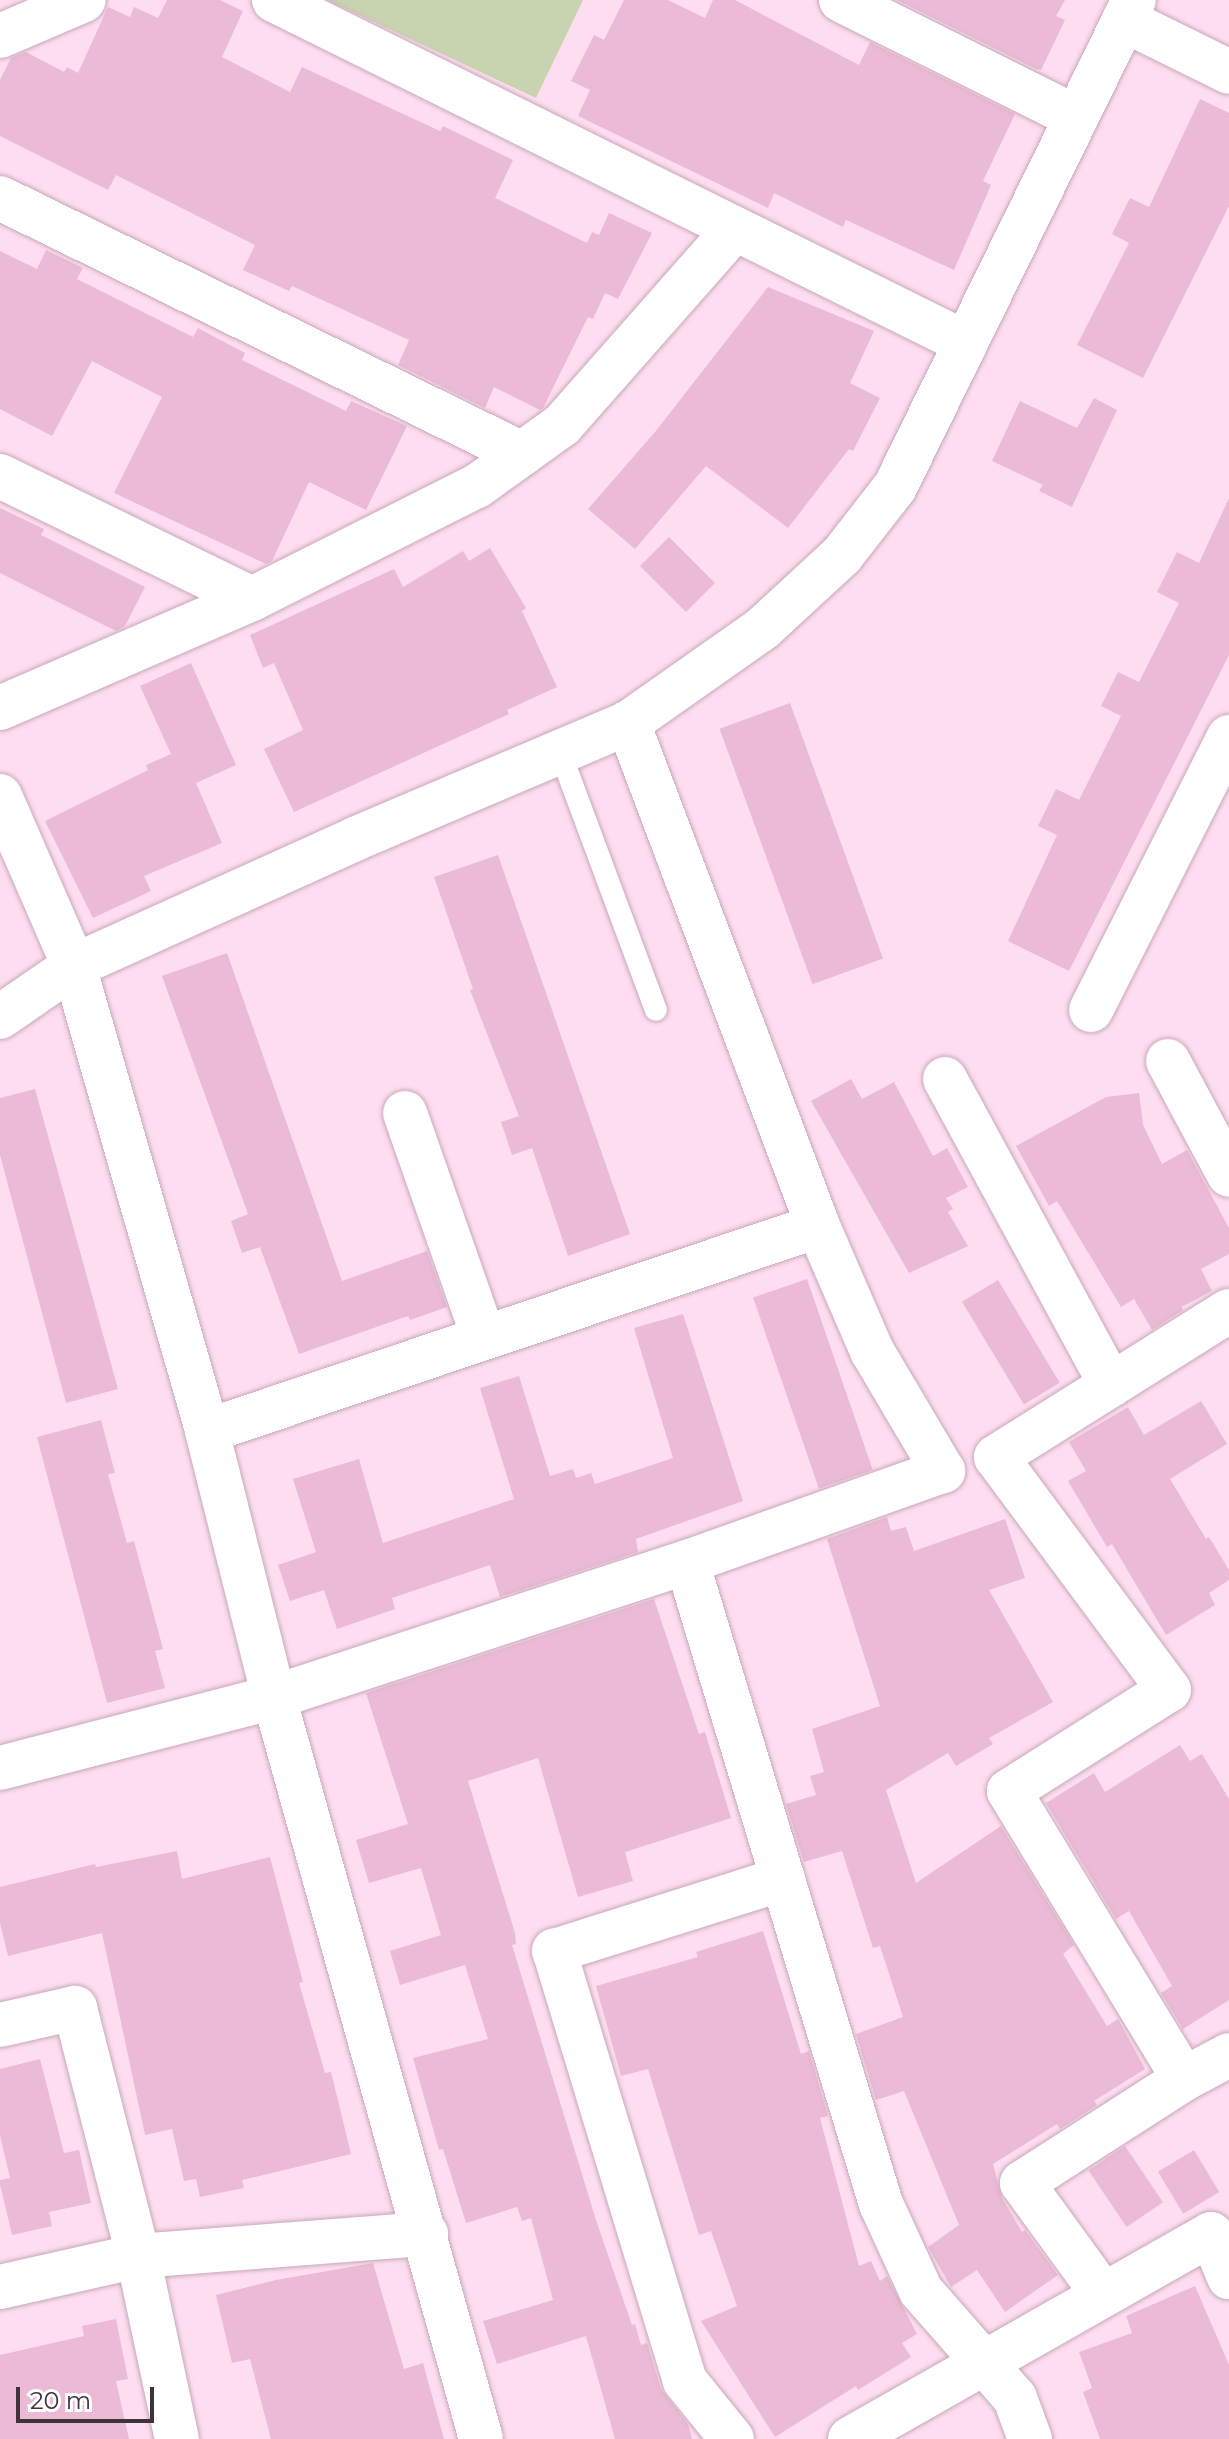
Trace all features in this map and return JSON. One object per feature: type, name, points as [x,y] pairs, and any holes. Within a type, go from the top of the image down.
[{"type":"street","points":[[0,36],[84,0]]},
{"type":"street","points":[[274,0],[966,343]]},
{"type":"street","points":[[841,0],[1076,117]]},
{"type":"street","points":[[0,1017],[74,966],[628,723],[763,628],[842,555],[895,487],[1129,10],[1229,72]]},
{"type":"street","points":[[0,198],[522,454]]},
{"type":"street","points":[[0,708],[252,599],[477,486],[562,425],[735,229]]},
{"type":"street","points":[[0,476],[252,599]]},
{"type":"street","points":[[0,1768],[274,1697],[687,1562],[943,1471],[872,1351],[818,1226],[628,723]]},
{"type":"street","points":[[1091,1010],[1229,737]]},
{"type":"street","points":[[0,796],[74,966],[207,1431],[274,1697],[481,2439]]},
{"type":"street","points":[[1168,1061],[1229,1175]]},
{"type":"street","points":[[945,1079],[1111,1385]]},
{"type":"street","points":[[405,1113],[484,1338]]},
{"type":"street","points":[[207,1431],[818,1226]]},
{"type":"street","points":[[1184,2079],[1009,1791],[1169,1690],[996,1457],[1229,1311]]},
{"type":"street","points":[[687,1562],[881,2204],[921,2291],[980,2362],[1015,2398],[1030,2439]]},
{"type":"street","points":[[732,2439],[685,2381],[554,1951],[783,1879]]},
{"type":"street","points":[[0,2025],[75,2008],[138,2256],[177,2439]]},
{"type":"street","points":[[1102,2293],[1022,2183],[1184,2079],[1229,2055]]},
{"type":"street","points":[[0,2287],[138,2256],[426,2234]]},
{"type":"street","points":[[850,2439],[980,2362],[1211,2234],[1229,2277]]},
{"type":"lane","points":[[560,752],[656,1010]]},
{"type":"green space","points":[[327,0],[583,0],[536,98]]},
{"type":"building","points":[[167,0],[220,0],[243,11],[222,57],[290,92],[302,67],[440,131],[443,126],[513,160],[495,198],[587,243],[592,232],[599,235],[609,213],[652,233],[618,299],[605,293],[593,319],[588,317],[543,408],[540,410],[494,387],[485,408],[398,365],[409,340],[292,286],[289,291],[243,270],[255,245],[116,175],[108,190],[0,136],[0,80],[11,58],[26,52],[64,72],[67,67],[78,73],[108,7],[130,17],[134,7],[158,18]]},
{"type":"building","points":[[624,0],[668,0],[705,18],[713,0],[735,0],[859,65],[870,42],[1015,114],[983,181],[991,185],[954,270],[846,220],[843,227],[774,193],[768,208],[578,116],[590,90],[571,81],[594,35],[604,40]]},
{"type":"building","points":[[897,0],[1065,0],[1056,16],[1065,20],[1041,70]]},
{"type":"building","points":[[1200,99],[1229,113],[1229,206],[1143,378],[1077,345],[1129,243],[1112,234],[1130,198],[1149,207]]},
{"type":"building","points":[[46,250],[83,268],[77,279],[193,337],[198,328],[245,353],[242,360],[346,411],[351,401],[407,426],[366,510],[309,482],[272,561],[266,564],[114,493],[162,397],[92,361],[52,436],[0,409],[0,251],[37,269]]},
{"type":"building","points":[[768,287],[874,331],[850,383],[880,398],[853,451],[849,449],[788,528],[706,466],[635,549],[588,509],[655,432]]},
{"type":"building","points":[[1094,398],[1117,410],[1072,507],[1039,491],[1043,485],[992,461],[1020,401],[1077,428]]},
{"type":"building","points":[[1229,498],[1229,655],[1069,971],[1008,941],[1057,835],[1038,826],[1056,789],[1079,800],[1121,716],[1101,706],[1118,672],[1139,682],[1179,603],[1157,592],[1177,552],[1199,563]]},
{"type":"building","points":[[0,508],[44,529],[41,535],[145,587],[125,626],[116,631],[0,573]]},
{"type":"building","points":[[669,537],[715,583],[686,612],[640,566]]},
{"type":"building","points":[[490,548],[526,608],[522,611],[557,687],[507,710],[509,714],[294,812],[264,749],[303,730],[274,663],[263,668],[250,635],[394,569],[403,587],[463,551],[469,561]]},
{"type":"building","points":[[191,663],[236,765],[196,783],[222,843],[144,876],[151,891],[93,918],[45,821],[148,770],[146,765],[171,754],[140,686]]},
{"type":"building","points":[[790,703],[883,959],[813,984],[720,729]]},
{"type":"building","points":[[498,855],[630,1234],[568,1256],[532,1148],[512,1155],[501,1122],[519,1116],[470,990],[473,989],[434,877]]},
{"type":"building","points":[[227,953],[342,1281],[427,1251],[447,1307],[410,1320],[408,1316],[299,1354],[260,1247],[242,1253],[231,1221],[248,1214],[162,976]]},
{"type":"building","points":[[851,1079],[862,1099],[894,1082],[933,1156],[947,1148],[968,1187],[946,1198],[953,1209],[948,1212],[968,1246],[909,1273],[811,1101]]},
{"type":"building","points":[[35,1089],[118,1389],[66,1403],[0,1155],[0,1098]]},
{"type":"building","points":[[1139,1093],[1143,1125],[1162,1164],[1187,1150],[1229,1228],[1229,1254],[1201,1269],[1212,1291],[1181,1307],[1183,1310],[1152,1330],[1134,1299],[1121,1307],[1057,1201],[1049,1206],[1016,1146],[1106,1097]]},
{"type":"building","points":[[807,1279],[873,1470],[819,1489],[753,1298]]},
{"type":"building","points":[[998,1280],[1060,1383],[1024,1404],[962,1302]]},
{"type":"building","points":[[683,1314],[743,1501],[636,1539],[638,1552],[500,1597],[490,1565],[392,1598],[395,1609],[337,1629],[324,1590],[290,1601],[278,1565],[316,1552],[293,1479],[359,1459],[383,1543],[514,1499],[480,1388],[519,1376],[550,1476],[573,1469],[576,1478],[591,1473],[595,1484],[673,1458],[634,1328]]},
{"type":"building","points":[[1201,1401],[1227,1444],[1170,1479],[1206,1539],[1209,1537],[1229,1570],[1229,1580],[1209,1593],[1215,1605],[1166,1635],[1112,1544],[1107,1547],[1068,1481],[1086,1471],[1069,1442],[1128,1407],[1144,1435]]},
{"type":"building","points":[[101,1420],[115,1473],[108,1474],[127,1543],[134,1541],[163,1649],[155,1651],[165,1688],[107,1703],[37,1437]]},
{"type":"building","points":[[887,1517],[891,1531],[906,1527],[914,1551],[1005,1519],[1025,1578],[989,1590],[1053,1702],[989,1738],[993,1744],[956,1766],[948,1753],[886,1790],[916,1883],[1001,1826],[1074,1945],[1063,1954],[1107,2026],[1118,2019],[1145,2069],[1094,2101],[1097,2105],[1060,2129],[1057,2124],[993,2164],[1002,2198],[1022,2232],[1025,2230],[1058,2275],[1005,2312],[977,2270],[951,2287],[928,2247],[959,2225],[904,2091],[876,2100],[856,2034],[903,2017],[880,1946],[873,1948],[842,1851],[804,1862],[786,1804],[816,1795],[810,1776],[824,1772],[812,1729],[880,1706],[827,1539]]},
{"type":"building","points":[[654,1599],[699,1734],[705,1732],[731,1818],[625,1852],[633,1881],[578,1897],[538,1758],[468,1781],[515,1933],[516,1944],[512,1945],[596,2220],[632,2325],[635,2324],[641,2345],[647,2343],[661,2389],[688,2424],[692,2439],[615,2439],[586,2336],[497,2364],[483,2321],[553,2300],[531,2218],[522,2221],[517,2207],[466,2223],[443,2149],[439,2150],[413,2058],[488,2039],[465,1965],[400,1985],[390,1951],[441,1935],[421,1868],[369,1883],[356,1840],[408,1824],[366,1693]]},
{"type":"building","points":[[1180,1745],[1190,1761],[1202,1754],[1229,1799],[1229,2000],[1183,2029],[1161,1993],[1172,1986],[1129,1911],[1116,1919],[1046,1803],[1094,1773],[1105,1792]]},
{"type":"building","points":[[177,1851],[182,1879],[270,1857],[303,1982],[299,1983],[325,2073],[331,2072],[351,2154],[242,2180],[244,2188],[200,2197],[196,2179],[184,2181],[172,2129],[145,2135],[102,1933],[8,1956],[0,1923],[0,1887],[95,1864],[96,1867]]},
{"type":"building","points":[[763,1931],[801,2054],[809,2051],[828,2116],[820,2118],[859,2266],[871,2261],[880,2281],[887,2276],[917,2334],[902,2343],[911,2357],[858,2390],[856,2386],[775,2437],[701,2321],[737,2306],[711,2231],[699,2235],[648,2069],[621,2076],[596,1986],[698,1957],[696,1952]]},
{"type":"building","points":[[40,2059],[64,2153],[79,2150],[91,2203],[49,2212],[52,2226],[12,2235],[0,2184],[0,2180],[10,2178],[0,2135],[0,2069]]},
{"type":"building","points":[[1125,2146],[1163,2202],[1127,2227],[1089,2171]]},
{"type":"building","points":[[1194,2150],[1219,2192],[1183,2214],[1158,2172]]},
{"type":"building","points":[[373,2263],[404,2369],[423,2363],[444,2439],[271,2439],[250,2359],[232,2363],[216,2295],[276,2280]]},
{"type":"building","points":[[1195,2286],[1229,2365],[1229,2439],[1100,2439],[1083,2392],[1092,2388],[1079,2352],[1132,2333],[1126,2316]]},
{"type":"building","points":[[116,2319],[128,2379],[116,2381],[129,2439],[0,2439],[0,2355],[84,2336],[82,2326]]}]
